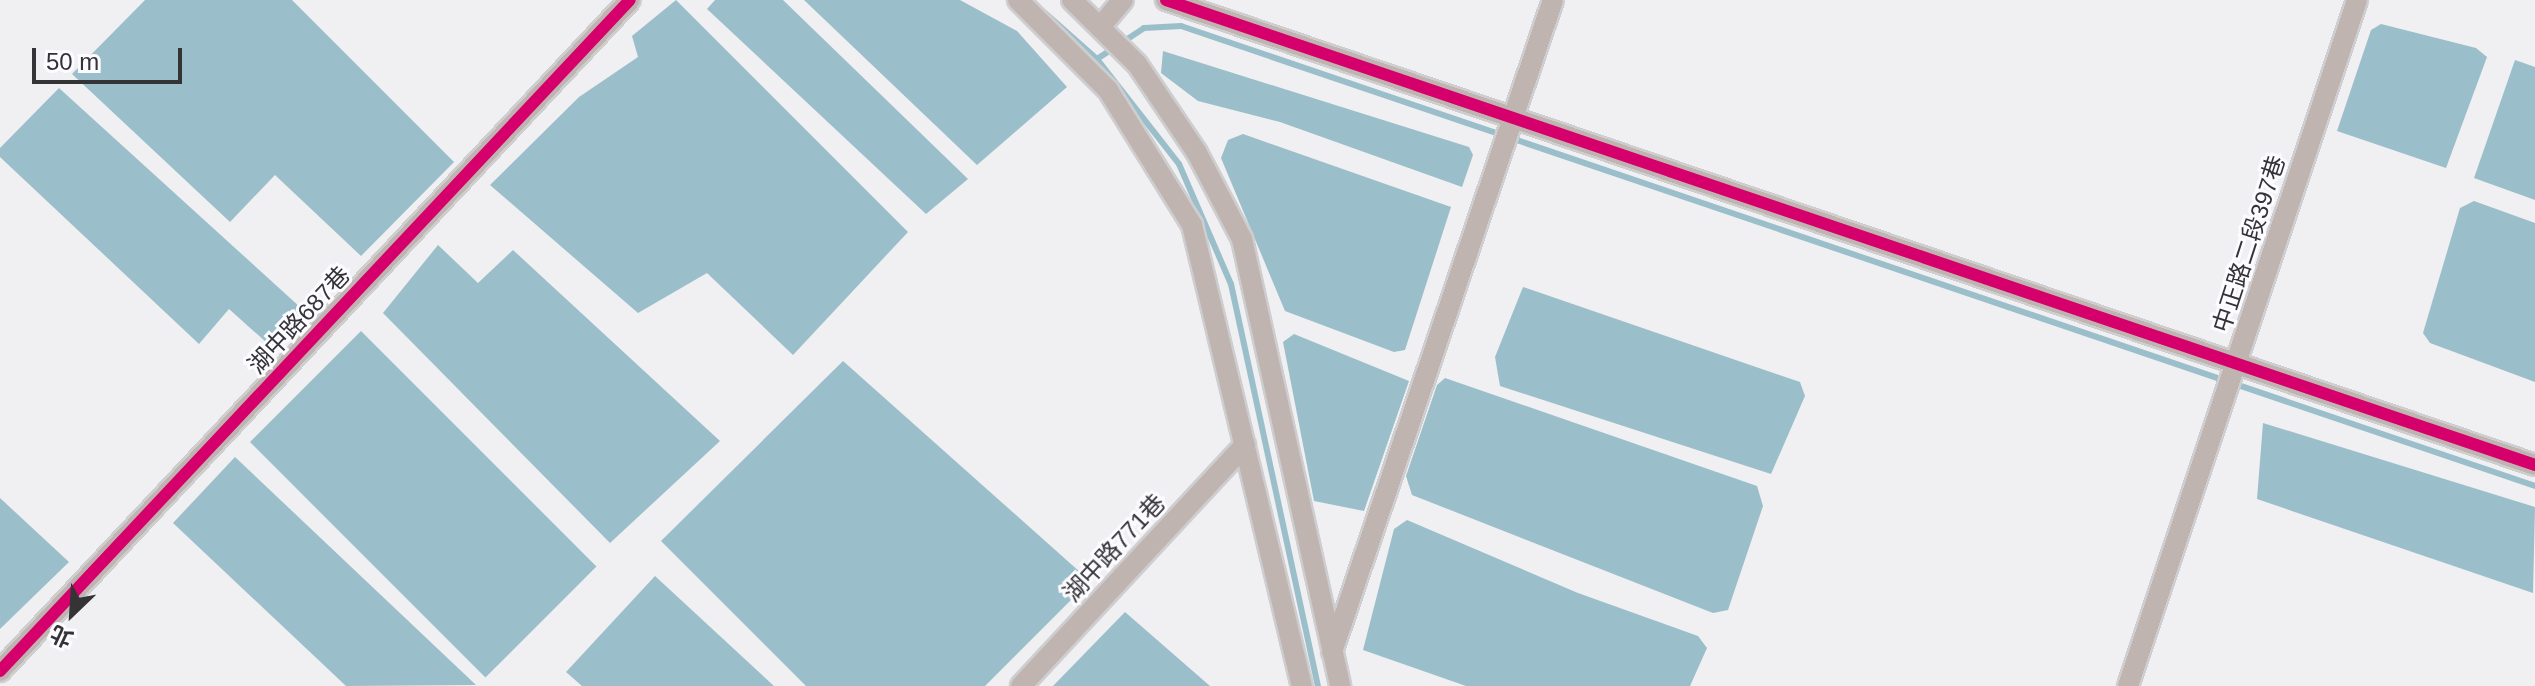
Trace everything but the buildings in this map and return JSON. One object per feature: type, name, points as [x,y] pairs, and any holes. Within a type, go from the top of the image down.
[{"type":"street","name":"湖中路687巷","points":[[0,671],[630,0]]},
{"type":"street","points":[[1018,0],[1108,90],[1192,225],[1302,686]]},
{"type":"street","points":[[1072,0],[1137,64],[1197,153],[1242,239],[1340,686]]},
{"type":"street","points":[[1101,26],[1123,0]]},
{"type":"street","points":[[1166,0],[1513,120],[2237,361],[2535,465]]},
{"type":"street","points":[[1332,652],[1553,0]]},
{"type":"street","name":"中正路二段397巷","points":[[2128,686],[2357,0]]},
{"type":"street","name":"湖中路771巷","points":[[1021,686],[1245,445]]},
{"type":"water","points":[[145,0],[292,0],[454,162],[361,256],[275,175],[230,222],[72,74]]},
{"type":"water","points":[[676,0],[908,232],[793,355],[707,273],[638,313],[490,185],[579,97],[638,57],[632,36]]},
{"type":"water","points":[[715,0],[783,0],[968,179],[926,214],[707,9]]},
{"type":"water","points":[[804,0],[960,0],[1017,31],[1067,87],[977,165]]},
{"type":"water","points":[[2381,24],[2476,48],[2487,57],[2446,168],[2337,131],[2371,30]]},
{"type":"water","points":[[1163,51],[1469,147],[1473,155],[1462,187],[1280,122],[1198,101],[1161,73]]},
{"type":"water","points":[[2515,60],[2535,67],[2535,200],[2474,178]]},
{"type":"water","points":[[59,88],[312,318],[276,351],[229,309],[199,344],[0,157],[0,148]]},
{"type":"water","points":[[1243,134],[1451,207],[1405,350],[1394,352],[1285,311],[1221,158],[1228,140]]},
{"type":"water","points":[[2474,201],[2535,223],[2535,382],[2430,343],[2423,333],[2460,208]]},
{"type":"water","points":[[438,245],[478,283],[513,250],[720,441],[610,543],[383,313]]},
{"type":"water","points":[[1523,287],[1800,382],[1805,396],[1771,474],[1500,386],[1495,357]]},
{"type":"water","points":[[361,331],[596,566],[485,677],[250,442]]},
{"type":"water","points":[[1294,334],[1409,381],[1364,511],[1314,501],[1283,342]]},
{"type":"water","points":[[843,361],[1090,581],[985,686],[806,686],[661,541]]},
{"type":"water","points":[[1445,378],[1757,486],[1763,506],[1728,610],[1713,613],[1412,495],[1406,476],[1437,385]]},
{"type":"water","points":[[2263,423],[2535,507],[2533,593],[2257,499]]},
{"type":"water","points":[[235,457],[476,685],[346,686],[173,523]]},
{"type":"water","points":[[0,498],[69,562],[0,629]]},
{"type":"water","points":[[1407,520],[1578,593],[1698,636],[1707,648],[1690,686],[1466,686],[1363,650],[1394,529]]},
{"type":"water","points":[[655,576],[774,686],[582,686],[566,672]]},
{"type":"water","points":[[1125,612],[1210,686],[1053,686]]},
{"type":"waterway","points":[[1045,13],[1097,59],[1179,164],[1231,284],[1318,686]]},
{"type":"waterway","points":[[1097,59],[1144,28],[1181,26],[2535,486]]},
{"type":"cycle path","points":[[0,671],[630,0]]},
{"type":"cycle path","points":[[1166,0],[2535,465]]}]
